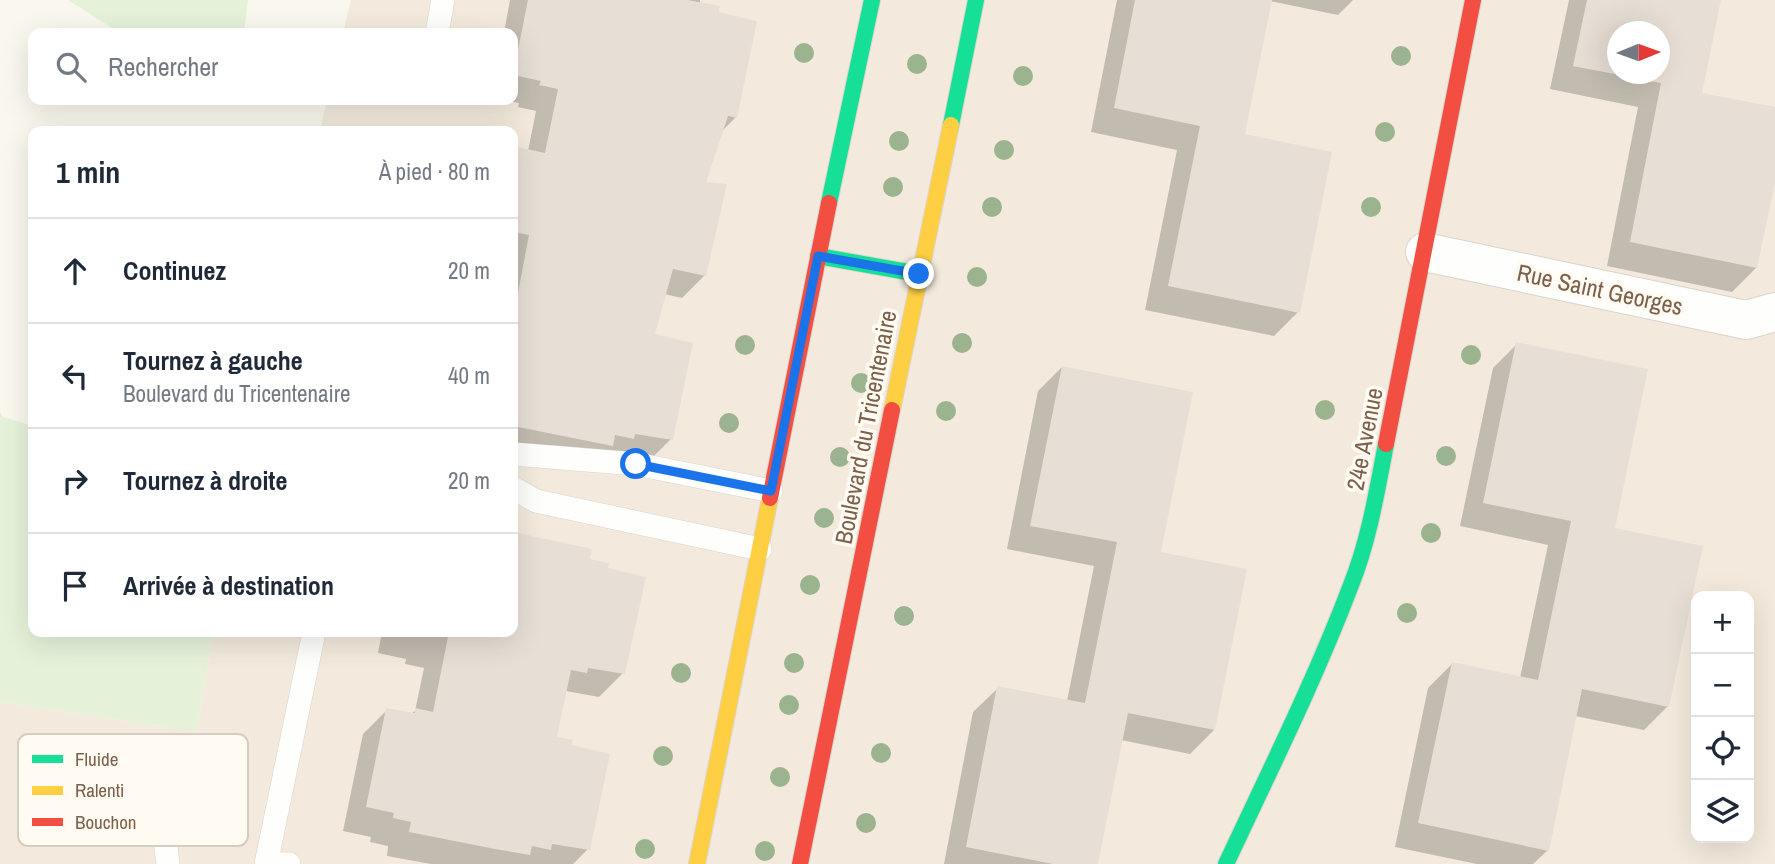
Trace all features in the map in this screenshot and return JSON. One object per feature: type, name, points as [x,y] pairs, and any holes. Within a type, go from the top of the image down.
[{"type":"street","points":[[697,864],[818,256],[872,0]]},
{"type":"street","name":"Boulevard du Tricentenaire","points":[[800,864],[976,0]]},
{"type":"street","name":"24e Avenue","points":[[1226,864],[1297,711],[1352,583],[1372,515],[1473,0]]},
{"type":"street","name":"Rue Saint Georges","points":[[1425,252],[1746,320],[1775,312]]},
{"type":"street","points":[[818,256],[919,274]]},
{"type":"lane","points":[[438,28],[443,0]]},
{"type":"lane","points":[[518,454],[636,464],[771,491]]},
{"type":"lane","points":[[518,491],[536,501],[760,549]]},
{"type":"lane","points":[[274,864],[313,637]]},
{"type":"lane","points":[[165,846],[167,864]]},
{"type":"shaded area","points":[[351,0],[1775,0],[1775,864],[0,864],[0,702],[196,732],[212,637],[518,637],[518,126],[321,126],[326,105],[518,105],[518,28],[344,28]]},
{"type":"green space","points":[[68,0],[248,0],[245,28],[112,28]]},
{"type":"green space","points":[[0,412],[3,417],[28,424],[28,637],[212,637],[196,732],[0,702]]},
{"type":"building","points":[[528,0],[688,0],[720,6],[719,12],[757,21],[737,118],[728,116],[706,182],[727,184],[706,276],[673,269],[655,334],[693,343],[673,440],[635,434],[634,439],[615,435],[613,446],[518,427],[518,293],[529,235],[518,233],[518,147],[545,153],[558,89],[539,85],[541,81],[518,76],[518,50]]},
{"type":"building","points":[[1135,0],[1272,0],[1245,134],[1332,152],[1300,313],[1168,286],[1200,126],[1114,108]]},
{"type":"building","points":[[1587,0],[1721,0],[1702,93],[1775,107],[1775,183],[1757,268],[1630,242],[1661,84],[1670,84],[1670,21],[1607,21],[1607,73],[1573,66]]},
{"type":"building","points":[[1516,342],[1648,369],[1615,528],[1703,546],[1693,591],[1691,591],[1691,603],[1669,707],[1582,689],[1549,851],[1418,823],[1452,662],[1538,680],[1571,521],[1483,503]]},
{"type":"building","points":[[1062,366],[1193,392],[1161,552],[1247,569],[1215,730],[1128,713],[1098,864],[1053,864],[966,847],[997,686],[1085,703],[1117,542],[1030,526]]},
{"type":"building","points":[[518,533],[592,549],[590,559],[609,563],[608,568],[646,577],[625,674],[588,668],[587,673],[571,670],[557,737],[573,740],[572,745],[610,754],[590,850],[552,844],[551,850],[532,846],[530,855],[495,849],[409,832],[411,822],[393,818],[394,813],[366,807],[386,708],[415,713],[415,708],[433,712],[448,637],[518,637]]},
{"type":"traffic: fast","points":[[829,203],[872,0]]},
{"type":"traffic: fast","points":[[951,125],[976,0]]},
{"type":"traffic: fast","points":[[818,256],[919,274]]},
{"type":"traffic: fast","points":[[1226,864],[1307,691],[1351,585],[1368,533],[1386,444]]},
{"type":"traffic: slow","points":[[892,410],[951,125]]},
{"type":"traffic: slow","points":[[697,864],[770,498]]},
{"type":"traffic: jam","points":[[1386,444],[1473,0]]},
{"type":"traffic: jam","points":[[770,498],[829,203]]},
{"type":"traffic: jam","points":[[800,864],[892,410]]},
{"type":"route","points":[[636,464],[771,491],[818,256],[919,274]]}]
